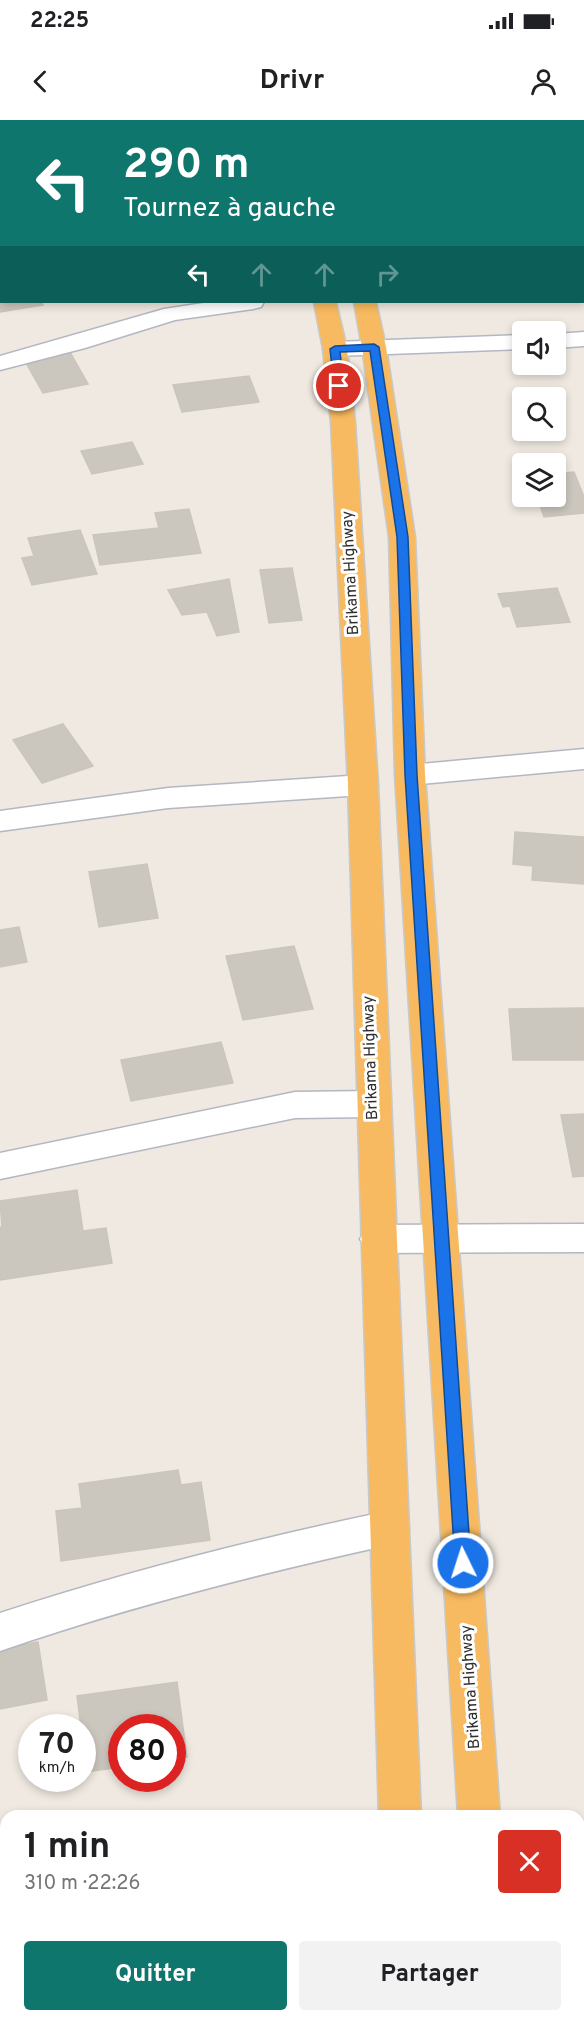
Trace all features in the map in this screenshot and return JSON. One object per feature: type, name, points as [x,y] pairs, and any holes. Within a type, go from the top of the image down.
[{"type":"highway","name":"Brikama Highway","points":[[325,303],[335,349],[343,422],[363,785],[400,1810]]},
{"type":"highway","name":"Brikama Highway","points":[[365,303],[374,347],[402,537],[411,775],[479,1810]]},
{"type":"street","points":[[0,363],[77,343],[172,314],[246,303]]},
{"type":"street","points":[[566,340],[584,339]]},
{"type":"street","points":[[335,349],[512,342]]},
{"type":"street","points":[[411,775],[584,759]]},
{"type":"street","points":[[0,821],[168,798],[363,785]]},
{"type":"street","points":[[0,1166],[295,1105],[373,1104]]},
{"type":"street","points":[[378,1239],[443,1241],[584,1238]]},
{"type":"street","points":[[0,1632],[65,1610],[258,1556],[389,1528]]},
{"type":"building","points":[[0,303],[42,303],[43,305],[0,312]]},
{"type":"building","points":[[70,352],[88,384],[43,393],[25,361]]},
{"type":"building","points":[[249,376],[259,402],[182,412],[173,385]]},
{"type":"building","points":[[132,442],[143,464],[92,474],[81,451]]},
{"type":"building","points":[[574,472],[584,497],[584,513],[544,517],[541,507],[566,507],[566,473]]},
{"type":"building","points":[[189,509],[201,553],[100,565],[93,535],[159,528],[155,513]]},
{"type":"building","points":[[80,530],[97,574],[32,585],[22,558],[34,556],[28,538]]},
{"type":"building","points":[[292,568],[302,620],[269,623],[260,570]]},
{"type":"building","points":[[229,579],[239,632],[217,636],[207,612],[182,615],[168,590]]},
{"type":"building","points":[[557,588],[570,622],[517,627],[510,606],[503,607],[498,594]]},
{"type":"building","points":[[63,724],[93,766],[42,783],[13,740]]},
{"type":"building","points":[[515,832],[584,837],[584,884],[532,880],[533,866],[513,864]]},
{"type":"building","points":[[147,864],[158,918],[99,927],[89,872]]},
{"type":"building","points":[[19,927],[27,962],[0,967],[0,930]]},
{"type":"building","points":[[294,946],[313,1009],[243,1020],[226,956]]},
{"type":"building","points":[[584,1008],[584,1060],[513,1060],[509,1009]]},
{"type":"building","points":[[221,1042],[233,1083],[131,1101],[121,1060]]},
{"type":"building","points":[[584,1114],[584,1176],[573,1177],[561,1115]]},
{"type":"building","points":[[77,1190],[83,1231],[106,1228],[112,1263],[0,1280],[0,1227],[2,1227],[0,1201]]},
{"type":"building","points":[[178,1470],[181,1485],[201,1482],[210,1540],[61,1561],[56,1511],[82,1508],[79,1484]]},
{"type":"building","points":[[38,1642],[47,1700],[0,1709],[0,1650]]},
{"type":"building","points":[[177,1682],[181,1714],[108,1714],[108,1769],[96,1771],[96,1714],[79,1714],[77,1696]]},
{"type":"route","points":[[339,386],[335,349],[374,347],[402,537],[411,775],[463,1563]]}]
